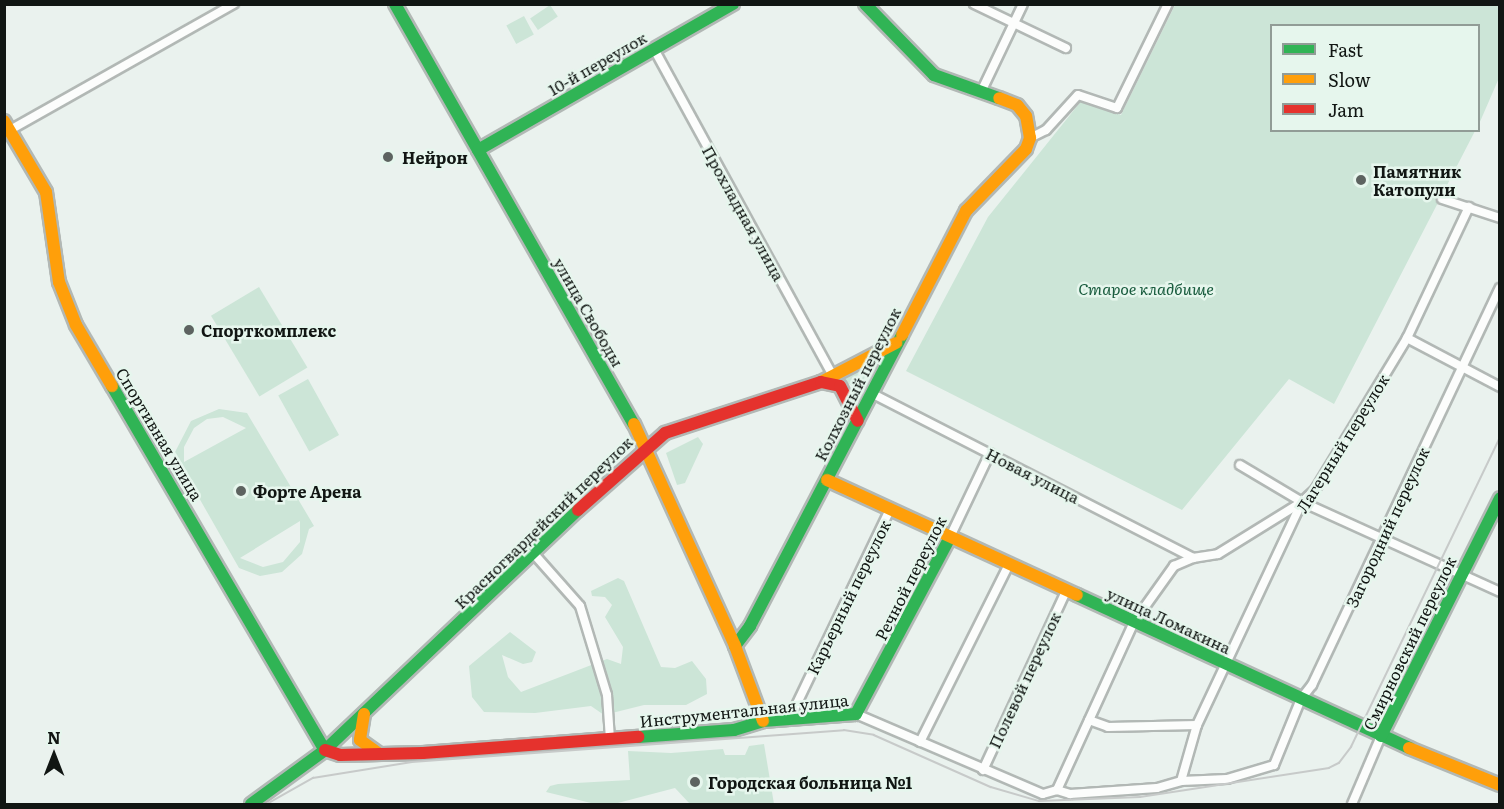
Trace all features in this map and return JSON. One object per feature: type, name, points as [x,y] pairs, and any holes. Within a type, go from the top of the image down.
[{"type":"main road","name":"улица Свободы","points":[[395,4],[646,446],[735,646],[764,721]]},
{"type":"main road","name":"10-й переулок","points":[[478,150],[733,4]]},
{"type":"main road","points":[[865,4],[934,75],[982,90],[1017,105],[1026,116],[1028,144]]},
{"type":"main road","name":"Спортивная улица","points":[[7,125],[46,192],[59,282],[76,325],[325,750]]},
{"type":"main road","name":"Колхозный переулок","points":[[735,646],[750,626],[873,394],[896,343],[966,211],[1028,144]]},
{"type":"main road","name":"Красногвардейский переулок","points":[[325,750],[646,446],[665,433],[821,382],[896,343]]},
{"type":"main road","points":[[821,382],[840,386],[850,399],[858,421]]},
{"type":"main road","name":"улица Ломакина","points":[[827,480],[1381,736],[1500,785]]},
{"type":"main road","name":"Смирновский переулок","points":[[1381,736],[1500,498]]},
{"type":"main road","name":"Речной переулок","points":[[856,714],[950,537]]},
{"type":"main road","points":[[364,713],[360,740],[379,754]]},
{"type":"main road","name":"Инструментальная улица","points":[[325,750],[340,755],[379,754],[734,730],[764,721],[856,714]]},
{"type":"main road","points":[[251,804],[325,750]]},
{"type":"street","points":[[7,125],[234,4]]},
{"type":"street","points":[[974,4],[1066,48]]},
{"type":"street","points":[[982,90],[1023,4]]},
{"type":"street","points":[[1028,144],[1046,130],[1078,95],[1117,108],[1168,4]]},
{"type":"street","name":"Прохладная улица","points":[[654,50],[833,376]]},
{"type":"street","points":[[1442,199],[1500,218]]},
{"type":"street","name":"Лагерный переулок","points":[[1181,781],[1197,725],[1302,502],[1315,490],[1407,338],[1469,207]]},
{"type":"street","name":"Загородний переулок","points":[[1274,765],[1301,699],[1312,685],[1500,288]]},
{"type":"street","points":[[1407,338],[1500,387]]},
{"type":"street","name":"Новая улица","points":[[873,394],[1193,558]]},
{"type":"street","name":"Речной переулок","points":[[950,537],[990,453]]},
{"type":"street","points":[[1240,465],[1302,502],[1500,592]]},
{"type":"street","points":[[1057,790],[1134,622],[1174,566],[1193,558],[1218,554],[1302,502]]},
{"type":"street","name":"Карьерный переулок","points":[[790,718],[890,509]]},
{"type":"street","points":[[534,554],[580,606],[607,695],[610,738]]},
{"type":"street","points":[[920,742],[1009,564]]},
{"type":"street","name":"Полевой переулок","points":[[983,770],[1066,591]]},
{"type":"street","name":"Инструментальная улица","points":[[856,714],[1034,793],[1057,790],[1070,794],[1157,788],[1181,781],[1227,779],[1274,765]]},
{"type":"street","points":[[1089,720],[1108,727],[1197,725]]},
{"type":"street","name":"Смирновский переулок","points":[[1352,804],[1381,736]]},
{"type":"green space","points":[[550,5],[558,17],[538,30],[530,18]]},
{"type":"green space","name":"Старое кладбище","points":[[1175,5],[1499,5],[1499,78],[1480,122],[1480,24],[1270,24],[1270,132],[1474,132],[1334,404],[1289,379],[1182,510],[906,371],[988,217],[1082,100],[1121,115]]},
{"type":"green space","points":[[524,16],[534,35],[516,44],[506,25]]},
{"type":"green space","points":[[259,287],[307,368],[259,396],[211,316]]},
{"type":"green space","points":[[882,359],[862,401],[856,388],[840,379]]},
{"type":"green space","points":[[308,379],[339,435],[309,451],[278,395]]},
{"type":"green space","points":[[219,409],[247,413],[314,526],[309,529],[302,554],[282,572],[260,576],[239,568],[174,454],[191,421]],"holes":[[[223,417],[246,428],[184,462],[184,447],[194,428],[207,419]],[[300,521],[300,542],[283,562],[263,567],[240,558]]]},
{"type":"green space","points":[[698,437],[703,444],[685,483],[677,485],[666,453]]},
{"type":"green space","points":[[618,578],[624,581],[661,667],[675,668],[692,661],[706,679],[707,694],[686,705],[644,705],[604,715],[591,706],[535,713],[484,712],[472,697],[469,666],[510,632],[536,652],[532,662],[523,664],[502,655],[508,677],[521,692],[607,659],[621,664],[623,647],[605,617],[612,605],[605,597],[592,596],[591,591]]},
{"type":"green space","name":"Городская больница №1","points":[[764,744],[774,804],[690,804],[675,788],[614,804],[595,804],[546,792],[550,786],[558,784],[630,780],[628,751],[671,753],[723,749],[725,755],[745,755],[749,746]]},
{"type":"tram line","points":[[267,804],[313,778],[412,762],[844,730],[874,735],[991,787],[1039,801],[1140,797],[1329,768],[1339,763],[1351,747],[1500,437]]},
{"type":"traffic: fast","points":[[395,4],[634,424]]},
{"type":"traffic: fast","points":[[478,150],[733,4]]},
{"type":"traffic: fast","points":[[865,4],[934,75],[999,98]]},
{"type":"traffic: fast","points":[[735,646],[750,626],[902,335]]},
{"type":"traffic: fast","points":[[112,386],[325,750]]},
{"type":"traffic: fast","points":[[1381,736],[1500,498]]},
{"type":"traffic: fast","points":[[251,804],[325,750],[578,510]]},
{"type":"traffic: fast","points":[[638,737],[734,730],[763,721],[856,714],[950,537]]},
{"type":"traffic: fast","points":[[1077,595],[1409,748]]},
{"type":"traffic: slow","points":[[902,335],[966,211],[1026,149],[1030,138],[1026,116],[1017,105],[999,98]]},
{"type":"traffic: slow","points":[[4,121],[46,192],[59,282],[76,325],[112,386]]},
{"type":"traffic: slow","points":[[821,382],[896,343]]},
{"type":"traffic: slow","points":[[634,424],[735,646],[763,721]]},
{"type":"traffic: slow","points":[[827,480],[1077,595]]},
{"type":"traffic: slow","points":[[364,714],[360,740],[378,753]]},
{"type":"traffic: slow","points":[[1409,748],[1500,785]]},
{"type":"traffic: jam","points":[[578,510],[665,433],[821,382],[840,386],[858,421]]},
{"type":"traffic: jam","points":[[325,750],[340,755],[423,753],[638,737]]},
{"type":"place","name":"Нейрон","points":[[388,157]]},
{"type":"place","name":"Памятник Катопули","points":[[1361,180]]},
{"type":"place","name":"Спорткомплекс","points":[[189,330]]},
{"type":"place","name":"Форте Арена","points":[[241,491]]},
{"type":"place","name":"Городская больница №1","points":[[695,782]]}]
